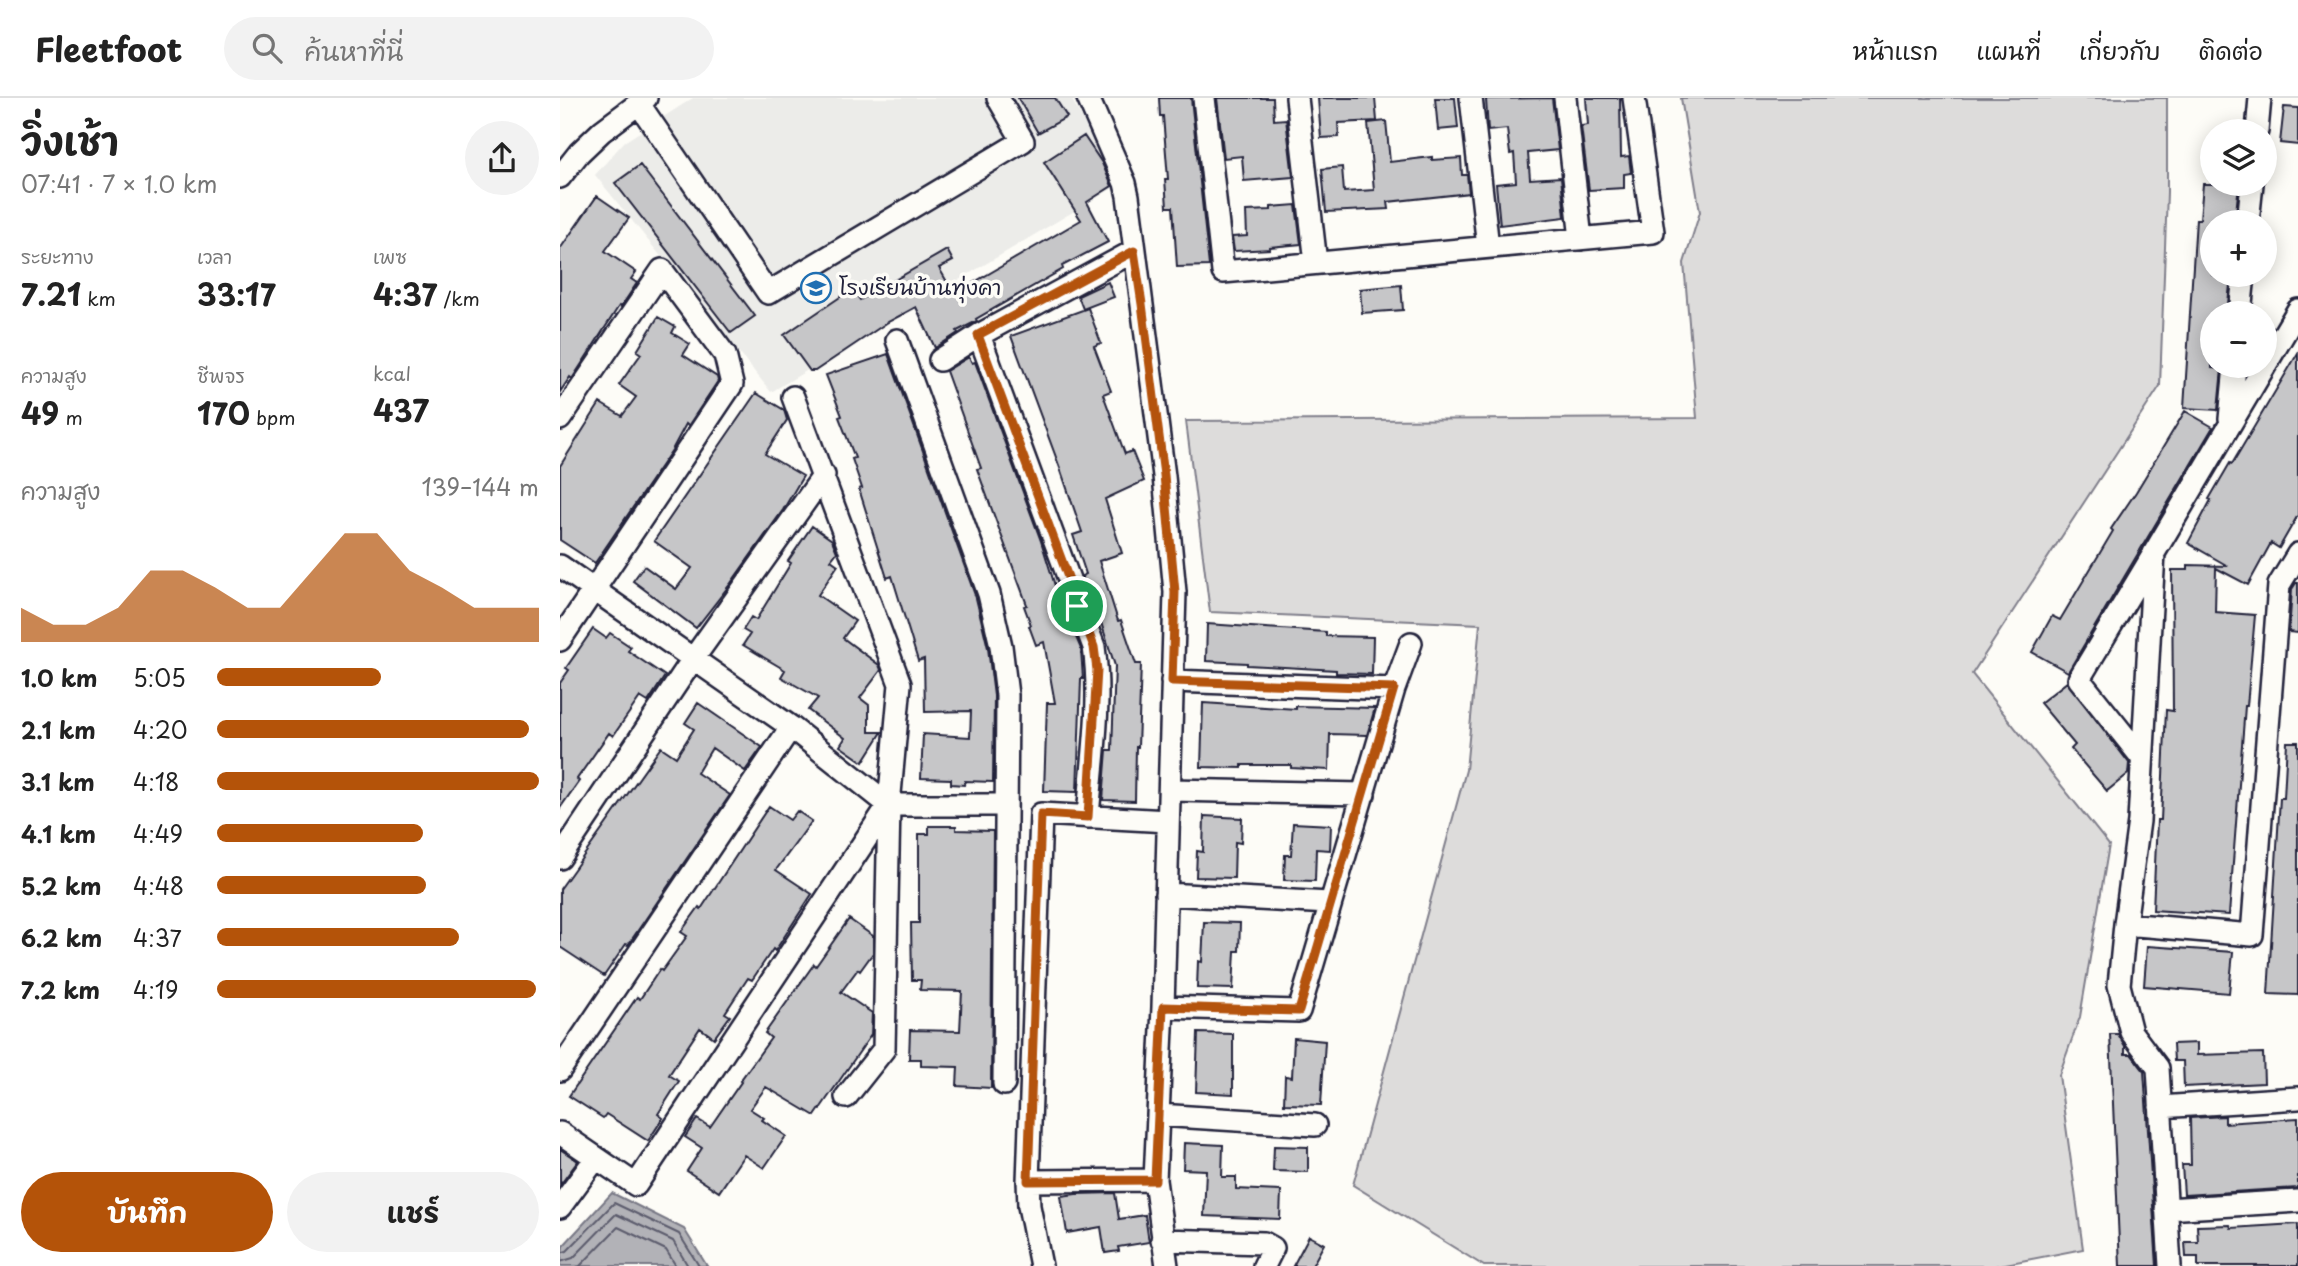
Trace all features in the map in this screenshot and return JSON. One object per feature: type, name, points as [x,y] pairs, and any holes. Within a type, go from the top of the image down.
[{"type":"street","points":[[560,177],[579,153],[602,131],[643,101],[768,293],[1023,141],[998,98]]},
{"type":"street","points":[[1088,98],[1125,183],[1160,449],[1175,592],[1171,790],[1155,1180],[1167,1266]]},
{"type":"street","points":[[1205,98],[1223,272],[1653,232],[1634,98]]},
{"type":"street","points":[[1297,98],[1316,263]]},
{"type":"street","points":[[1471,98],[1488,247]]},
{"type":"street","points":[[1565,98],[1581,239]]},
{"type":"street","points":[[2258,119],[2260,98]]},
{"type":"street","points":[[940,360],[978,335],[1134,251]]},
{"type":"street","points":[[560,419],[662,270],[725,355],[732,384],[560,640]]},
{"type":"street","points":[[2142,758],[2079,679],[2298,310]]},
{"type":"street","points":[[978,335],[1094,647],[1097,700],[1088,817]]},
{"type":"street","points":[[897,340],[989,594],[1001,646],[1007,695],[1004,1084]]},
{"type":"street","points":[[2230,425],[2234,378]]},
{"type":"street","points":[[793,397],[900,684],[889,805],[884,1049],[846,1097]]},
{"type":"street","points":[[560,858],[693,659],[824,475]]},
{"type":"street","points":[[2154,553],[2138,821],[2119,985],[2131,1032],[2158,1068],[2170,1266]]},
{"type":"street","points":[[2125,925],[2252,935],[2280,585],[2298,554]]},
{"type":"street","points":[[560,566],[791,727],[889,805],[1006,805]]},
{"type":"street","points":[[1163,1007],[1299,1011],[1394,688],[1411,643]]},
{"type":"street","points":[[1172,681],[1394,688]]},
{"type":"street","points":[[560,1070],[791,727]]},
{"type":"street","points":[[1171,790],[1364,794]]},
{"type":"street","points":[[560,1133],[636,1185],[889,805]]},
{"type":"street","points":[[1041,1266],[1029,1206],[1028,1181],[1041,814],[1168,821]]},
{"type":"street","points":[[1166,894],[1329,903]]},
{"type":"street","points":[[2160,1107],[2298,1098]]},
{"type":"street","points":[[1158,1115],[1315,1125]]},
{"type":"street","points":[[560,1208],[596,1158]]},
{"type":"street","points":[[1028,1181],[1155,1180]]},
{"type":"street","points":[[2166,1209],[2298,1201]]},
{"type":"street","points":[[1162,1240],[1264,1243],[1273,1248],[1264,1266]]},
{"type":"shaded area","name":"โรงเรียนบ้านทุ่งคา","points":[[693,98],[1071,98],[1118,185],[771,392],[595,175],[624,142]]},
{"type":"shaded area","points":[[1681,98],[2167,98],[2167,192],[2160,386],[1972,674],[2109,845],[2080,1017],[2059,1075],[2083,1249],[1995,1266],[1484,1266],[1353,1185],[1466,770],[1480,624],[1210,612],[1186,421],[1697,418],[1684,263],[1700,212]]},
{"type":"water","points":[[612,1193],[684,1229],[707,1266],[560,1266],[563,1246]]},
{"type":"building","points":[[1018,98],[1055,98],[1067,117],[1038,133]]},
{"type":"building","points":[[1159,98],[1191,98],[1209,266],[1177,267],[1173,207],[1167,207],[1165,179],[1168,179]]},
{"type":"building","points":[[1217,98],[1273,98],[1274,120],[1286,119],[1293,177],[1244,181],[1242,156],[1224,158]]},
{"type":"building","points":[[1318,98],[1375,98],[1377,121],[1338,123],[1339,137],[1321,138]]},
{"type":"building","points":[[1435,98],[1455,98],[1458,128],[1438,130]]},
{"type":"building","points":[[1552,98],[1558,150],[1528,153],[1530,179],[1561,177],[1565,217],[1500,225],[1496,184],[1516,182],[1514,153],[1510,154],[1507,129],[1488,131],[1486,99]]},
{"type":"building","points":[[1586,98],[1620,98],[1621,157],[1629,156],[1631,173],[1624,174],[1624,188],[1589,190],[1581,126],[1588,125]]},
{"type":"building","points":[[2284,107],[2298,108],[2298,145],[2280,143]]},
{"type":"building","points":[[1386,121],[1390,162],[1432,157],[1432,160],[1461,158],[1462,175],[1467,175],[1469,193],[1388,202],[1389,209],[1326,212],[1322,169],[1342,167],[1344,192],[1374,190],[1368,123]]},
{"type":"building","points":[[1084,136],[1102,163],[1112,186],[1087,202],[1108,242],[1062,266],[1063,269],[976,319],[977,321],[957,331],[958,333],[935,348],[916,307],[888,322],[815,371],[810,371],[784,335],[852,289],[860,300],[947,250],[953,261],[939,268],[954,294],[1081,220],[1044,162]]},
{"type":"building","points":[[640,165],[755,316],[731,333],[615,183]]},
{"type":"building","points":[[597,196],[629,218],[605,251],[636,272],[631,279],[637,283],[572,379],[570,377],[560,392],[560,249]]},
{"type":"building","points":[[2202,196],[2238,196],[2236,210],[2201,210]]},
{"type":"building","points":[[1296,205],[1301,244],[1234,251],[1232,237],[1247,236],[1246,211]]},
{"type":"building","points":[[2196,219],[2200,219],[2200,287],[2230,287],[2228,301],[2200,301],[2200,378],[2221,378],[2218,410],[2184,408]]},
{"type":"building","points":[[1108,282],[1114,297],[1083,309],[1078,296]]},
{"type":"building","points":[[1401,285],[1403,310],[1362,313],[1360,289]]},
{"type":"building","points":[[1088,308],[1101,343],[1094,346],[1111,391],[1103,394],[1125,454],[1132,451],[1144,481],[1105,499],[1122,553],[1099,561],[1118,621],[1121,620],[1136,664],[1141,664],[1135,801],[1103,800],[1107,750],[1112,750],[1115,666],[1095,604],[1092,605],[1082,576],[1086,574],[1073,535],[1082,532],[1011,336]]},
{"type":"building","points":[[658,317],[675,327],[672,333],[690,344],[683,355],[717,377],[718,381],[688,426],[686,424],[672,450],[595,563],[560,540],[560,466],[600,403],[622,416],[636,397],[619,385],[641,354],[637,351]]},
{"type":"building","points":[[2298,353],[2298,515],[2279,548],[2271,543],[2248,585],[2216,568],[2215,612],[2255,615],[2245,706],[2229,915],[2153,910],[2157,820],[2161,820],[2166,710],[2173,711],[2172,570],[2188,570],[2188,565],[2228,566],[2188,543],[2211,500],[2209,499]]},
{"type":"building","points":[[888,354],[976,598],[988,648],[994,696],[993,782],[965,781],[964,785],[951,784],[951,779],[921,778],[923,734],[970,737],[971,711],[925,712],[924,659],[918,661],[892,576],[887,578],[859,489],[862,488],[852,459],[855,458],[826,375]]},
{"type":"building","points":[[969,357],[972,363],[975,362],[1056,589],[1081,649],[1083,679],[1077,792],[1044,791],[1047,703],[1055,703],[1044,642],[1036,645],[1029,626],[1031,625],[1024,606],[1027,605],[977,469],[981,468],[946,371]]},
{"type":"building","points":[[756,393],[784,410],[787,420],[765,454],[803,476],[783,510],[696,628],[633,581],[644,566],[676,589],[692,568],[654,541]]},
{"type":"building","points":[[2185,411],[2213,427],[2068,672],[2032,652],[2052,616],[2060,620],[2113,531],[2111,529]]},
{"type":"building","points":[[812,526],[832,540],[837,552],[831,560],[838,565],[818,595],[855,621],[843,638],[879,665],[881,670],[860,698],[869,705],[869,732],[882,732],[863,762],[840,746],[845,738],[808,710],[818,698],[781,677],[785,670],[743,645],[750,634],[743,630],[751,617],[756,620],[791,563],[788,561]]},
{"type":"building","points":[[2296,583],[2298,633],[2289,632],[2292,589]]},
{"type":"building","points":[[1207,624],[1326,632],[1326,636],[1373,637],[1372,674],[1206,661]]},
{"type":"building","points":[[593,629],[606,638],[610,633],[631,647],[628,651],[665,676],[648,702],[640,697],[613,736],[609,733],[560,808],[560,683],[569,670],[566,668]]},
{"type":"building","points":[[2067,682],[2129,763],[2128,774],[2107,791],[2071,749],[2075,745],[2040,703]]},
{"type":"building","points":[[698,703],[762,747],[745,771],[712,748],[697,773],[730,795],[604,976],[560,947],[560,889],[661,747],[676,757],[694,729],[685,723]]},
{"type":"building","points":[[1203,703],[1296,709],[1296,706],[1375,708],[1367,735],[1330,734],[1329,770],[1291,768],[1291,765],[1201,767]]},
{"type":"building","points":[[2287,742],[2298,742],[2298,995],[2268,994],[2280,798],[2284,798]]},
{"type":"building","points":[[769,806],[790,820],[797,811],[812,821],[776,870],[812,894],[775,951],[773,949],[752,980],[748,978],[725,1013],[730,1016],[714,1038],[700,1028],[669,1075],[679,1081],[658,1114],[663,1118],[648,1141],[606,1114],[603,1118],[569,1096],[637,997],[640,999],[687,936],[681,932],[699,907],[701,909]]},
{"type":"building","points":[[1204,816],[1242,818],[1241,843],[1235,842],[1234,878],[1196,877],[1197,851],[1203,852]]},
{"type":"building","points":[[1293,823],[1331,825],[1330,850],[1316,849],[1315,881],[1284,880],[1285,855],[1291,855]]},
{"type":"building","points":[[929,826],[956,826],[956,830],[993,831],[991,1088],[957,1086],[958,1067],[921,1066],[921,1059],[909,1059],[910,1030],[960,1031],[962,991],[920,990],[921,980],[912,980],[911,923],[919,923],[919,834],[929,834]]},
{"type":"building","points":[[849,919],[873,936],[873,953],[841,992],[872,1013],[871,1035],[815,1116],[766,1087],[750,1109],[786,1136],[764,1168],[744,1155],[719,1192],[687,1171],[702,1148],[685,1137],[697,1119],[710,1127],[771,1038],[765,1033]]},
{"type":"building","points":[[1204,922],[1240,923],[1233,989],[1197,988],[1198,961],[1202,962]]},
{"type":"building","points":[[2147,946],[2233,952],[2229,993],[2144,986]]},
{"type":"building","points":[[1198,1033],[1233,1034],[1233,1094],[1196,1092]]},
{"type":"building","points":[[2110,1034],[2118,1034],[2125,1046],[2125,1054],[2131,1054],[2144,1071],[2157,1266],[2120,1266]]},
{"type":"building","points":[[1294,1038],[1325,1041],[1321,1105],[1284,1104],[1285,1076],[1292,1077]]},
{"type":"building","points":[[2197,1043],[2197,1055],[2263,1053],[2264,1083],[2184,1087],[2183,1061],[2174,1061],[2173,1044]]},
{"type":"building","points":[[2225,1116],[2225,1123],[2298,1118],[2298,1188],[2184,1195],[2182,1165],[2191,1165],[2190,1118]]},
{"type":"building","points":[[1184,1143],[1223,1145],[1222,1177],[1236,1177],[1236,1189],[1281,1191],[1280,1219],[1204,1216],[1206,1170],[1183,1169]]},
{"type":"building","points":[[1274,1146],[1308,1147],[1308,1172],[1273,1171]]},
{"type":"building","points":[[560,1149],[578,1161],[560,1185]]},
{"type":"building","points":[[1115,1193],[1119,1219],[1145,1215],[1149,1242],[1118,1247],[1119,1251],[1105,1253],[1101,1227],[1067,1233],[1061,1196]]},
{"type":"building","points":[[2298,1224],[2298,1266],[2198,1266],[2198,1257],[2186,1257],[2185,1242],[2198,1242],[2197,1226],[2230,1225],[2231,1228]]},
{"type":"building","points":[[1309,1236],[1324,1244],[1312,1266],[1293,1266]]},
{"type":"place","name":"โรงเรียนบ้านทุ่งคา","points":[[816,288]]},
{"type":"route","points":[[1134,251],[1164,475],[1175,592],[1172,681],[1394,688],[1299,1011],[1163,1007],[1155,1180],[1028,1181],[1041,814],[1088,817],[1097,670],[1094,647],[1077,606],[978,335],[1134,251]]}]
